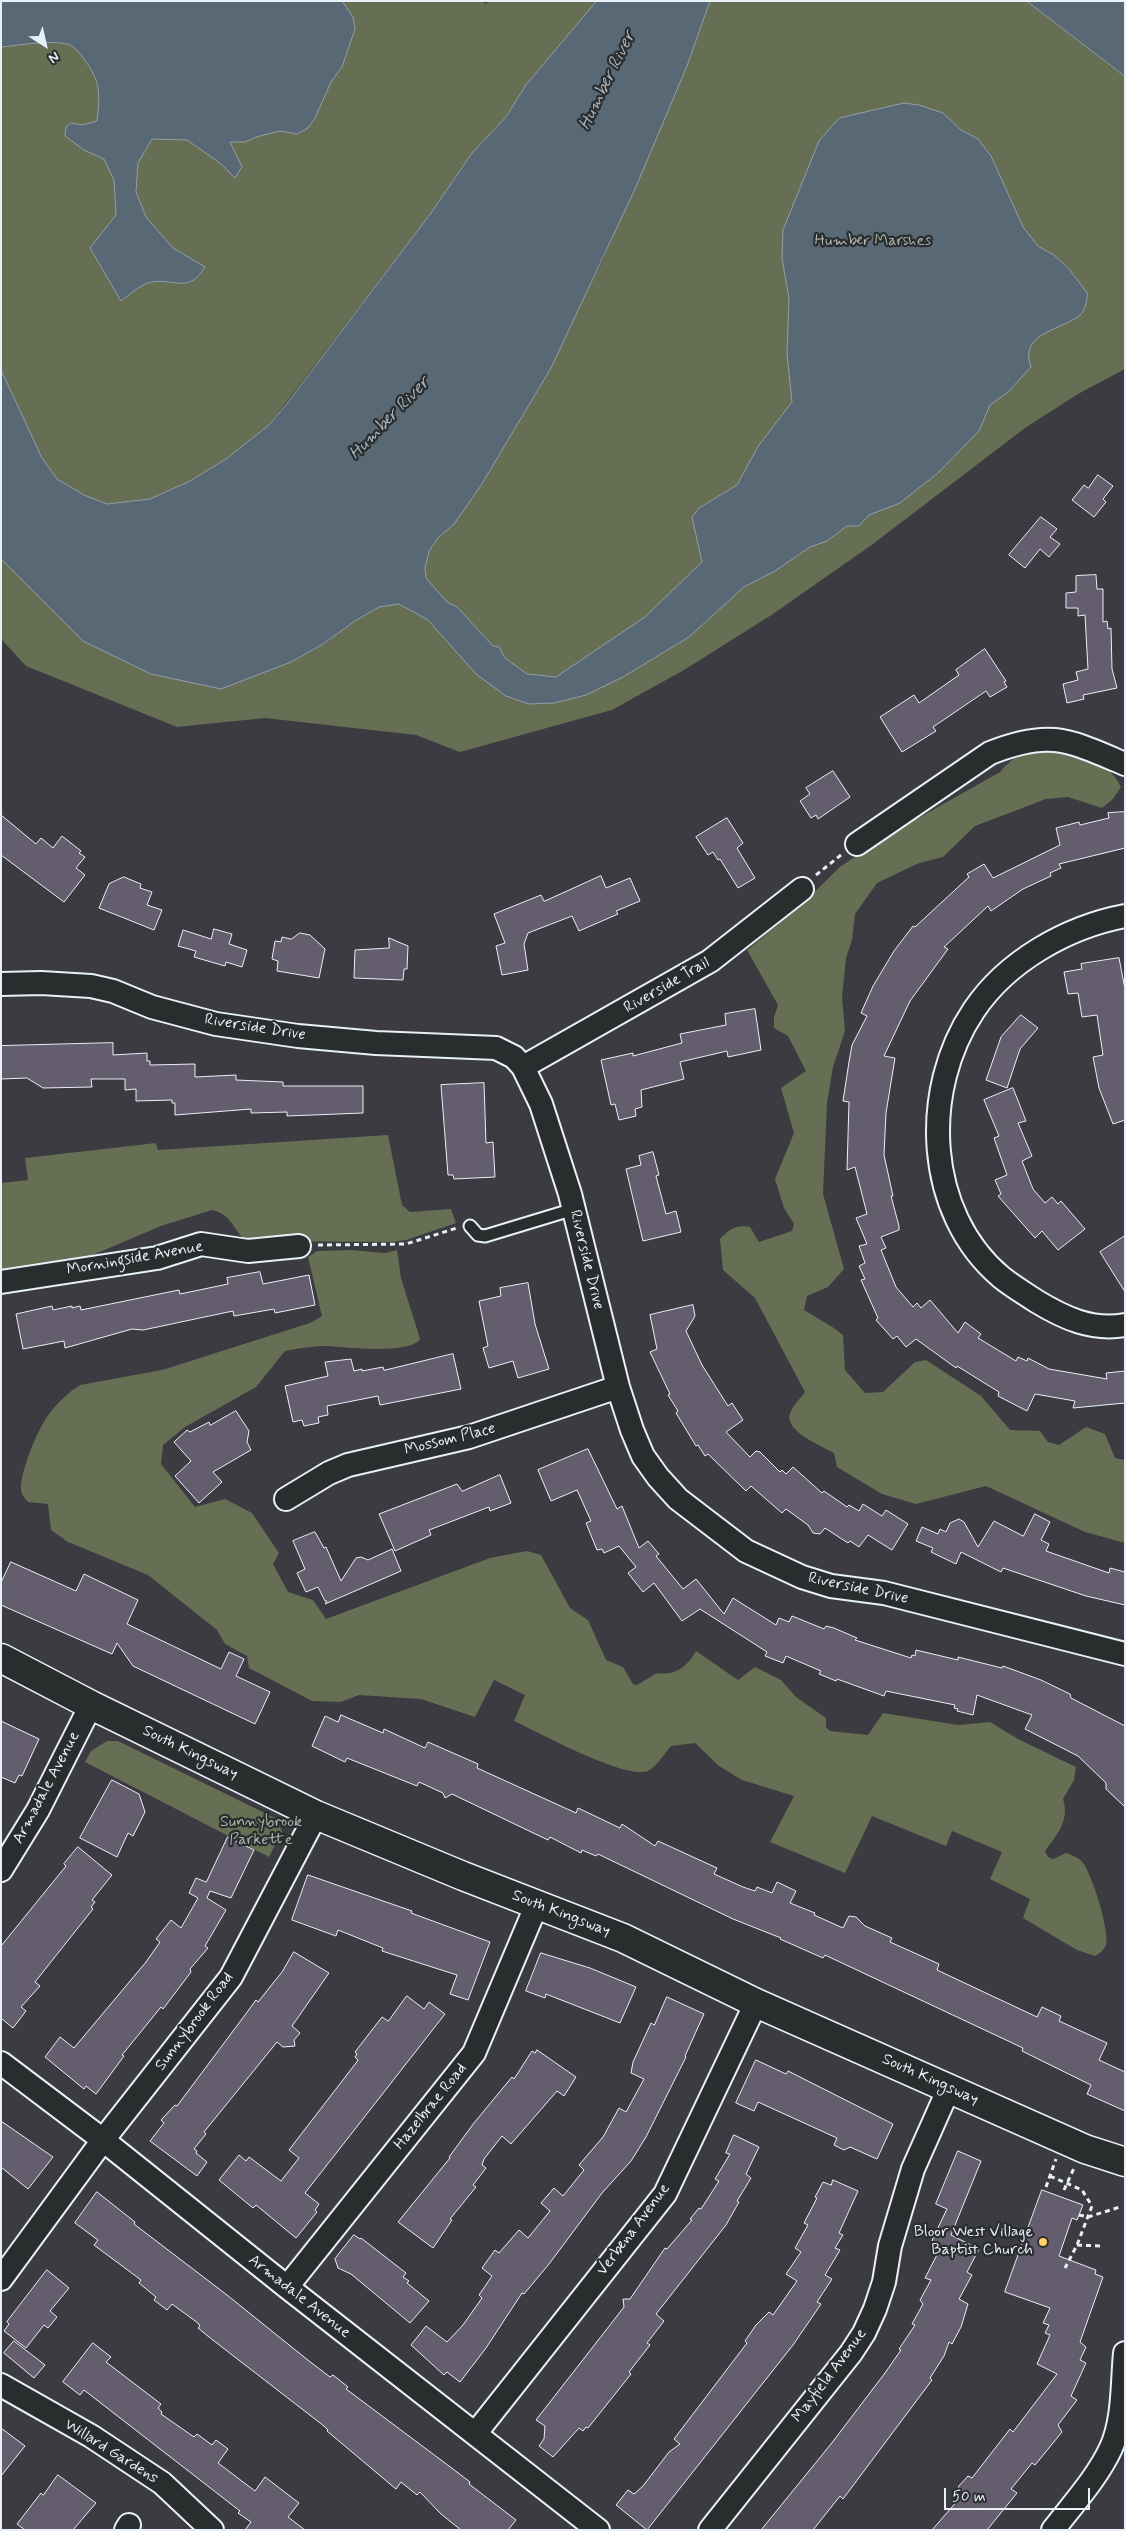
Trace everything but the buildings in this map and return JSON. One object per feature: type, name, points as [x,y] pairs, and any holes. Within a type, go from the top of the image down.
[{"type":"street","points":[[858,844],[990,753],[1007,746],[1030,740],[1050,738],[1074,743],[1125,764]]},
{"type":"street","name":"Riverside Trail","points":[[523,1067],[710,961],[805,885]]},
{"type":"street","points":[[1125,916],[1074,930],[1018,966],[991,990],[974,1010],[958,1040],[946,1070],[937,1112],[938,1148],[942,1177],[964,1230],[982,1256],[1001,1277],[1053,1311],[1077,1322],[1098,1327],[1125,1325]]},
{"type":"street","name":"Riverside Drive","points":[[1,984],[41,983],[91,986],[113,990],[152,1007],[216,1024],[298,1036],[453,1047],[496,1048],[514,1057],[523,1067],[541,1104],[574,1210],[618,1387],[643,1456],[658,1477],[678,1499],[702,1520],[764,1561],[831,1586],[884,1593],[1125,1654]]},
{"type":"street","name":"Morningside Avenue","points":[[1,1282],[157,1258],[201,1244],[248,1251],[299,1246]]},
{"type":"street","name":"Mossom Place","points":[[286,1499],[329,1473],[348,1466],[469,1437],[618,1387]]},
{"type":"street","name":"South Kingsway","points":[[1,1658],[90,1705],[316,1815],[623,1938],[756,2003],[1084,2149],[1125,2162]]},
{"type":"street","name":"Armadale Avenue","points":[[1,1870],[38,1810],[90,1705]]},
{"type":"street","name":"Sunnybrook Road","points":[[103,2140],[232,1977],[316,1815]]},
{"type":"street","name":"Hazelbrae Road","points":[[287,2288],[474,2053],[537,1904]]},
{"type":"street","name":"Verbena Avenue","points":[[475,2434],[665,2194],[756,2003]]},
{"type":"street","name":"Armadale Avenue","points":[[1,2063],[103,2140],[287,2288],[598,2530]]},
{"type":"street","name":"Mayfield Avenue","points":[[710,2530],[851,2353],[864,2333],[884,2282],[890,2246],[913,2170],[948,2088]]},
{"type":"street","points":[[1,2279],[103,2140]]},
{"type":"street","points":[[1053,2530],[1100,2468],[1111,2446],[1121,2404],[1125,2353]]},
{"type":"street","name":"Willard Gardens","points":[[1,2385],[90,2436],[162,2483],[212,2530]]},
{"type":"lane","points":[[470,1226],[478,1235],[485,1236],[574,1210]]},
{"type":"path","points":[[805,885],[834,860]]},
{"type":"path","points":[[299,1246],[406,1244],[456,1228]]},
{"type":"path","points":[[1046,2187],[1057,2156]]},
{"type":"path","points":[[1050,2176],[1082,2190],[1088,2196],[1092,2206],[1077,2245],[1065,2268]]},
{"type":"path","points":[[1064,2190],[1071,2176]]},
{"type":"path","points":[[1079,2216],[1088,2217],[1120,2207]]},
{"type":"path","points":[[1077,2245],[1100,2246]]},
{"type":"green space","points":[[1,1],[481,1],[486,4],[489,1],[597,1],[527,85],[506,117],[472,153],[431,213],[269,425],[226,460],[190,481],[150,499],[107,504],[84,495],[57,479],[42,458],[1,370]]},
{"type":"green space","name":"Humber Marshes","points":[[710,1],[1027,1],[1125,76],[1125,369],[1078,394],[1025,428],[873,544],[773,614],[684,670],[612,710],[460,752],[416,735],[265,718],[177,727],[26,666],[1,639],[1,559],[83,641],[221,689],[291,662],[323,644],[355,621],[379,607],[392,603],[424,568],[429,551],[438,538],[454,524],[600,266],[687,66]]},
{"type":"green space","points":[[1052,746],[1082,755],[1108,770],[1121,787],[1113,799],[1102,808],[1068,797],[1046,799],[975,826],[943,857],[919,863],[877,883],[855,914],[852,940],[846,958],[842,997],[845,1031],[833,1067],[827,1103],[823,1194],[844,1269],[828,1287],[807,1296],[804,1310],[843,1335],[845,1370],[865,1393],[883,1392],[915,1362],[926,1360],[981,1396],[1010,1430],[1040,1431],[1048,1442],[1059,1445],[1086,1427],[1105,1434],[1115,1458],[1125,1460],[1125,1543],[1085,1532],[986,1486],[916,1504],[882,1494],[837,1467],[834,1453],[804,1436],[792,1424],[789,1418],[791,1411],[805,1392],[755,1298],[723,1270],[720,1239],[733,1228],[745,1226],[750,1227],[759,1242],[792,1231],[794,1224],[784,1208],[775,1179],[794,1133],[781,1088],[806,1071],[788,1036],[774,1028],[774,1017],[778,1005],[747,950],[797,909],[841,866],[899,829],[1000,772],[1023,753]]},
{"type":"green space","points":[[388,1135],[402,1205],[410,1212],[451,1209],[456,1223],[406,1240],[391,1242],[256,1241],[243,1238],[225,1216],[212,1210],[161,1226],[88,1257],[1,1271],[1,1183],[28,1180],[25,1158],[156,1143],[158,1150]]},
{"type":"green space","points":[[351,1250],[385,1253],[397,1250],[401,1278],[420,1339],[414,1344],[391,1349],[323,1346],[285,1351],[256,1387],[185,1427],[163,1445],[161,1464],[195,1507],[225,1499],[252,1513],[279,1553],[273,1564],[288,1592],[313,1600],[326,1619],[490,1558],[527,1551],[541,1555],[570,1608],[588,1620],[606,1660],[623,1667],[633,1684],[637,1685],[657,1673],[675,1672],[689,1662],[696,1651],[738,1680],[755,1667],[781,1680],[796,1697],[826,1718],[826,1727],[830,1731],[868,1735],[883,1713],[958,1725],[990,1722],[1018,1739],[1076,1767],[1074,1780],[1063,1799],[1065,1807],[1064,1820],[1058,1833],[1045,1851],[1048,1857],[1053,1859],[1066,1853],[1078,1858],[1087,1869],[1099,1903],[1107,1938],[1103,1950],[1095,1956],[1077,1950],[1023,1918],[1030,1899],[990,1879],[1002,1852],[952,1831],[946,1846],[872,1816],[845,1873],[770,1842],[794,1796],[742,1780],[719,1766],[695,1743],[671,1746],[648,1771],[637,1772],[621,1769],[581,1753],[514,1721],[525,1695],[494,1680],[475,1717],[421,1699],[359,1695],[341,1702],[312,1701],[249,1668],[247,1656],[225,1644],[217,1630],[148,1575],[68,1542],[51,1530],[48,1504],[28,1502],[23,1496],[21,1482],[29,1454],[41,1426],[65,1396],[80,1385],[162,1370],[310,1323],[322,1316],[308,1257],[317,1251]]},
{"type":"green space","name":"Sunnybrook Parkette","points":[[107,1741],[118,1741],[275,1818],[282,1831],[269,1857],[85,1762],[91,1751]]},
{"type":"water","points":[[1,1],[342,1],[353,17],[355,29],[342,67],[331,82],[315,118],[308,128],[297,134],[280,131],[245,142],[230,142],[242,167],[235,178],[220,163],[187,140],[152,139],[138,163],[136,192],[146,217],[173,248],[205,267],[192,281],[186,283],[157,281],[148,283],[121,301],[90,248],[116,215],[114,180],[104,159],[84,150],[65,136],[66,127],[71,123],[82,125],[97,121],[99,95],[94,74],[79,52],[67,44],[42,43],[1,47]]},
{"type":"water","name":"Humber River","points":[[597,1],[710,1],[687,66],[635,189],[551,368],[480,487],[454,524],[438,538],[429,551],[425,568],[426,578],[447,602],[457,607],[493,646],[499,647],[505,658],[527,674],[556,677],[645,617],[702,562],[692,517],[699,508],[737,485],[759,445],[792,402],[787,353],[789,299],[782,258],[783,230],[819,141],[839,118],[904,103],[919,105],[943,113],[961,130],[978,139],[991,156],[1023,227],[1038,246],[1054,255],[1069,269],[1088,294],[1082,313],[1075,319],[1037,339],[1031,346],[1029,355],[1031,367],[1008,392],[990,405],[979,431],[938,473],[900,503],[869,515],[859,526],[847,526],[827,541],[810,547],[775,571],[744,587],[689,637],[623,677],[586,695],[554,703],[529,704],[506,696],[476,674],[428,620],[399,604],[379,607],[355,621],[323,644],[291,662],[221,689],[151,674],[83,641],[1,559],[1,370],[42,458],[57,479],[84,495],[107,504],[150,499],[190,481],[226,459],[269,425],[285,406],[431,213],[472,153],[506,117],[526,85]]},
{"type":"water","points":[[1027,1],[1125,1],[1125,76]]},
{"type":"place","name":"Bloor West Village Baptist Church","points":[[1043,2242]]}]
